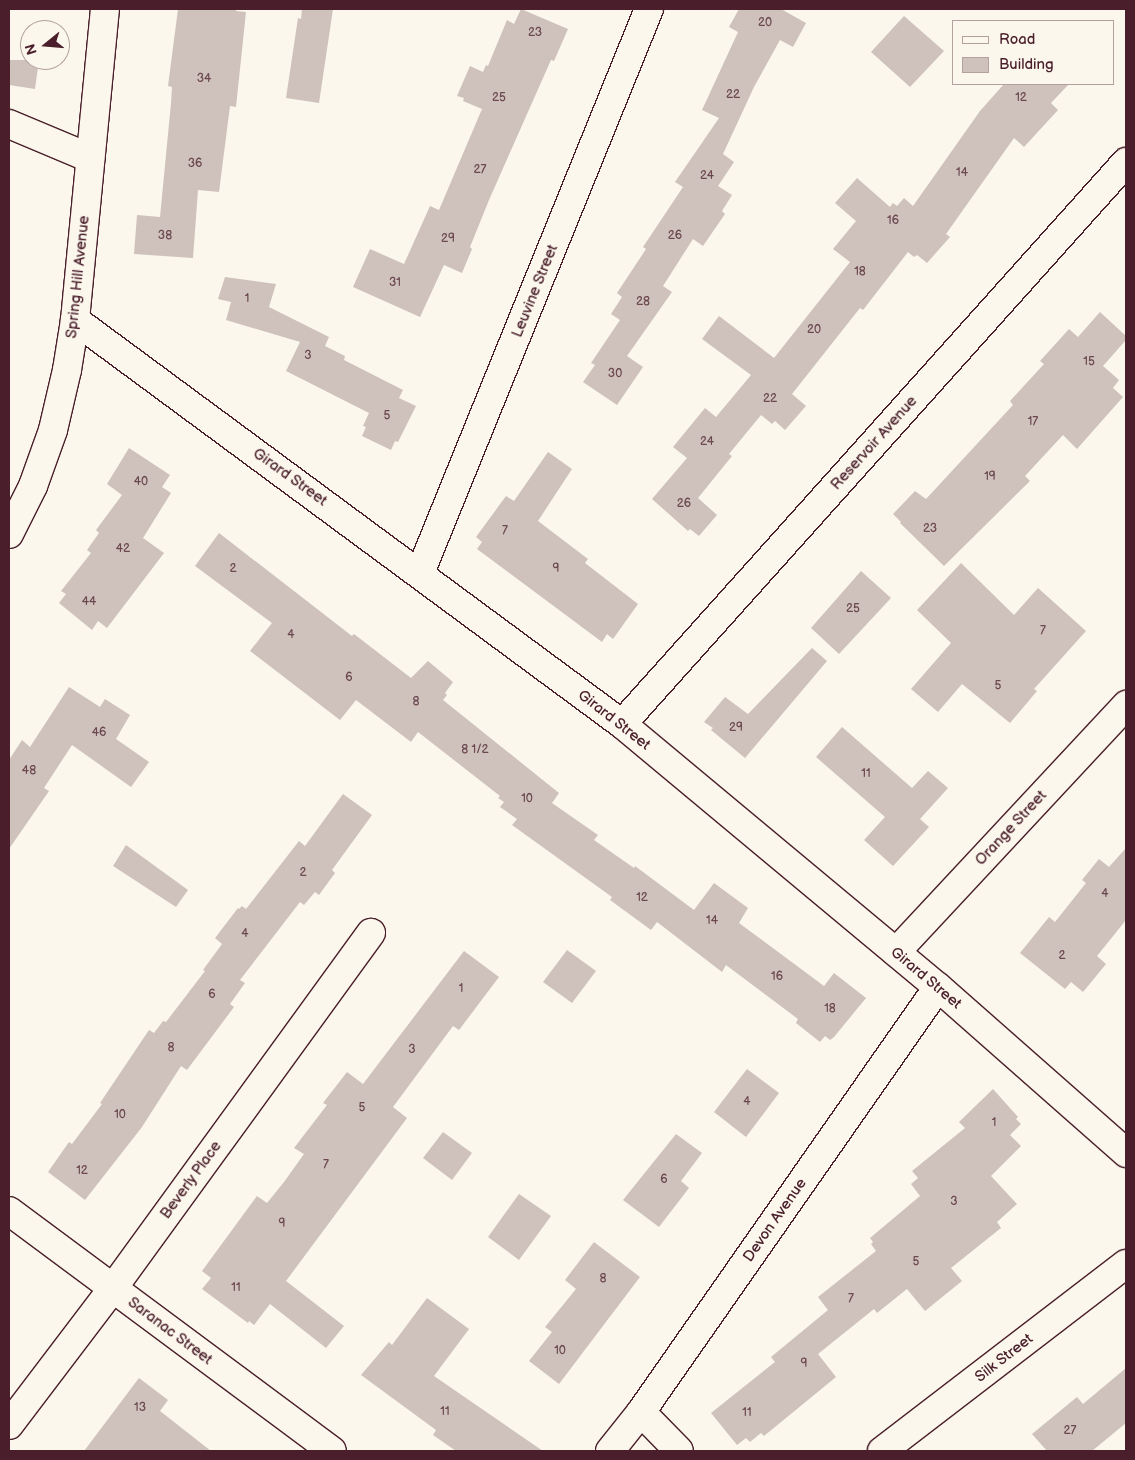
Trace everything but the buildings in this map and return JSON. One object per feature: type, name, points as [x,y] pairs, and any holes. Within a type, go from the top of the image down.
[{"type":"street","name":"Spring Hill Avenue","points":[[9,534],[33,486],[53,430],[75,320],[105,9]]},
{"type":"street","name":"Leuvine Street","points":[[420,573],[649,9]]},
{"type":"street","points":[[9,124],[90,158]]},
{"type":"street","name":"Reservoir Avenue","points":[[622,724],[1126,162]]},
{"type":"street","name":"Girard Street","points":[[75,320],[622,724],[938,987],[1126,1153]]},
{"type":"street","name":"Orange Street","points":[[896,952],[1126,704]]},
{"type":"street","name":"Beverly Place","points":[[9,1425],[113,1288],[371,933]]},
{"type":"street","name":"Devon Avenue","points":[[610,1451],[641,1412],[938,987]]},
{"type":"street","name":"Saranac Street","points":[[9,1210],[332,1451]]},
{"type":"street","name":"Silk Street","points":[[882,1451],[1126,1264]]},
{"type":"street","points":[[641,1412],[679,1451]]}]
